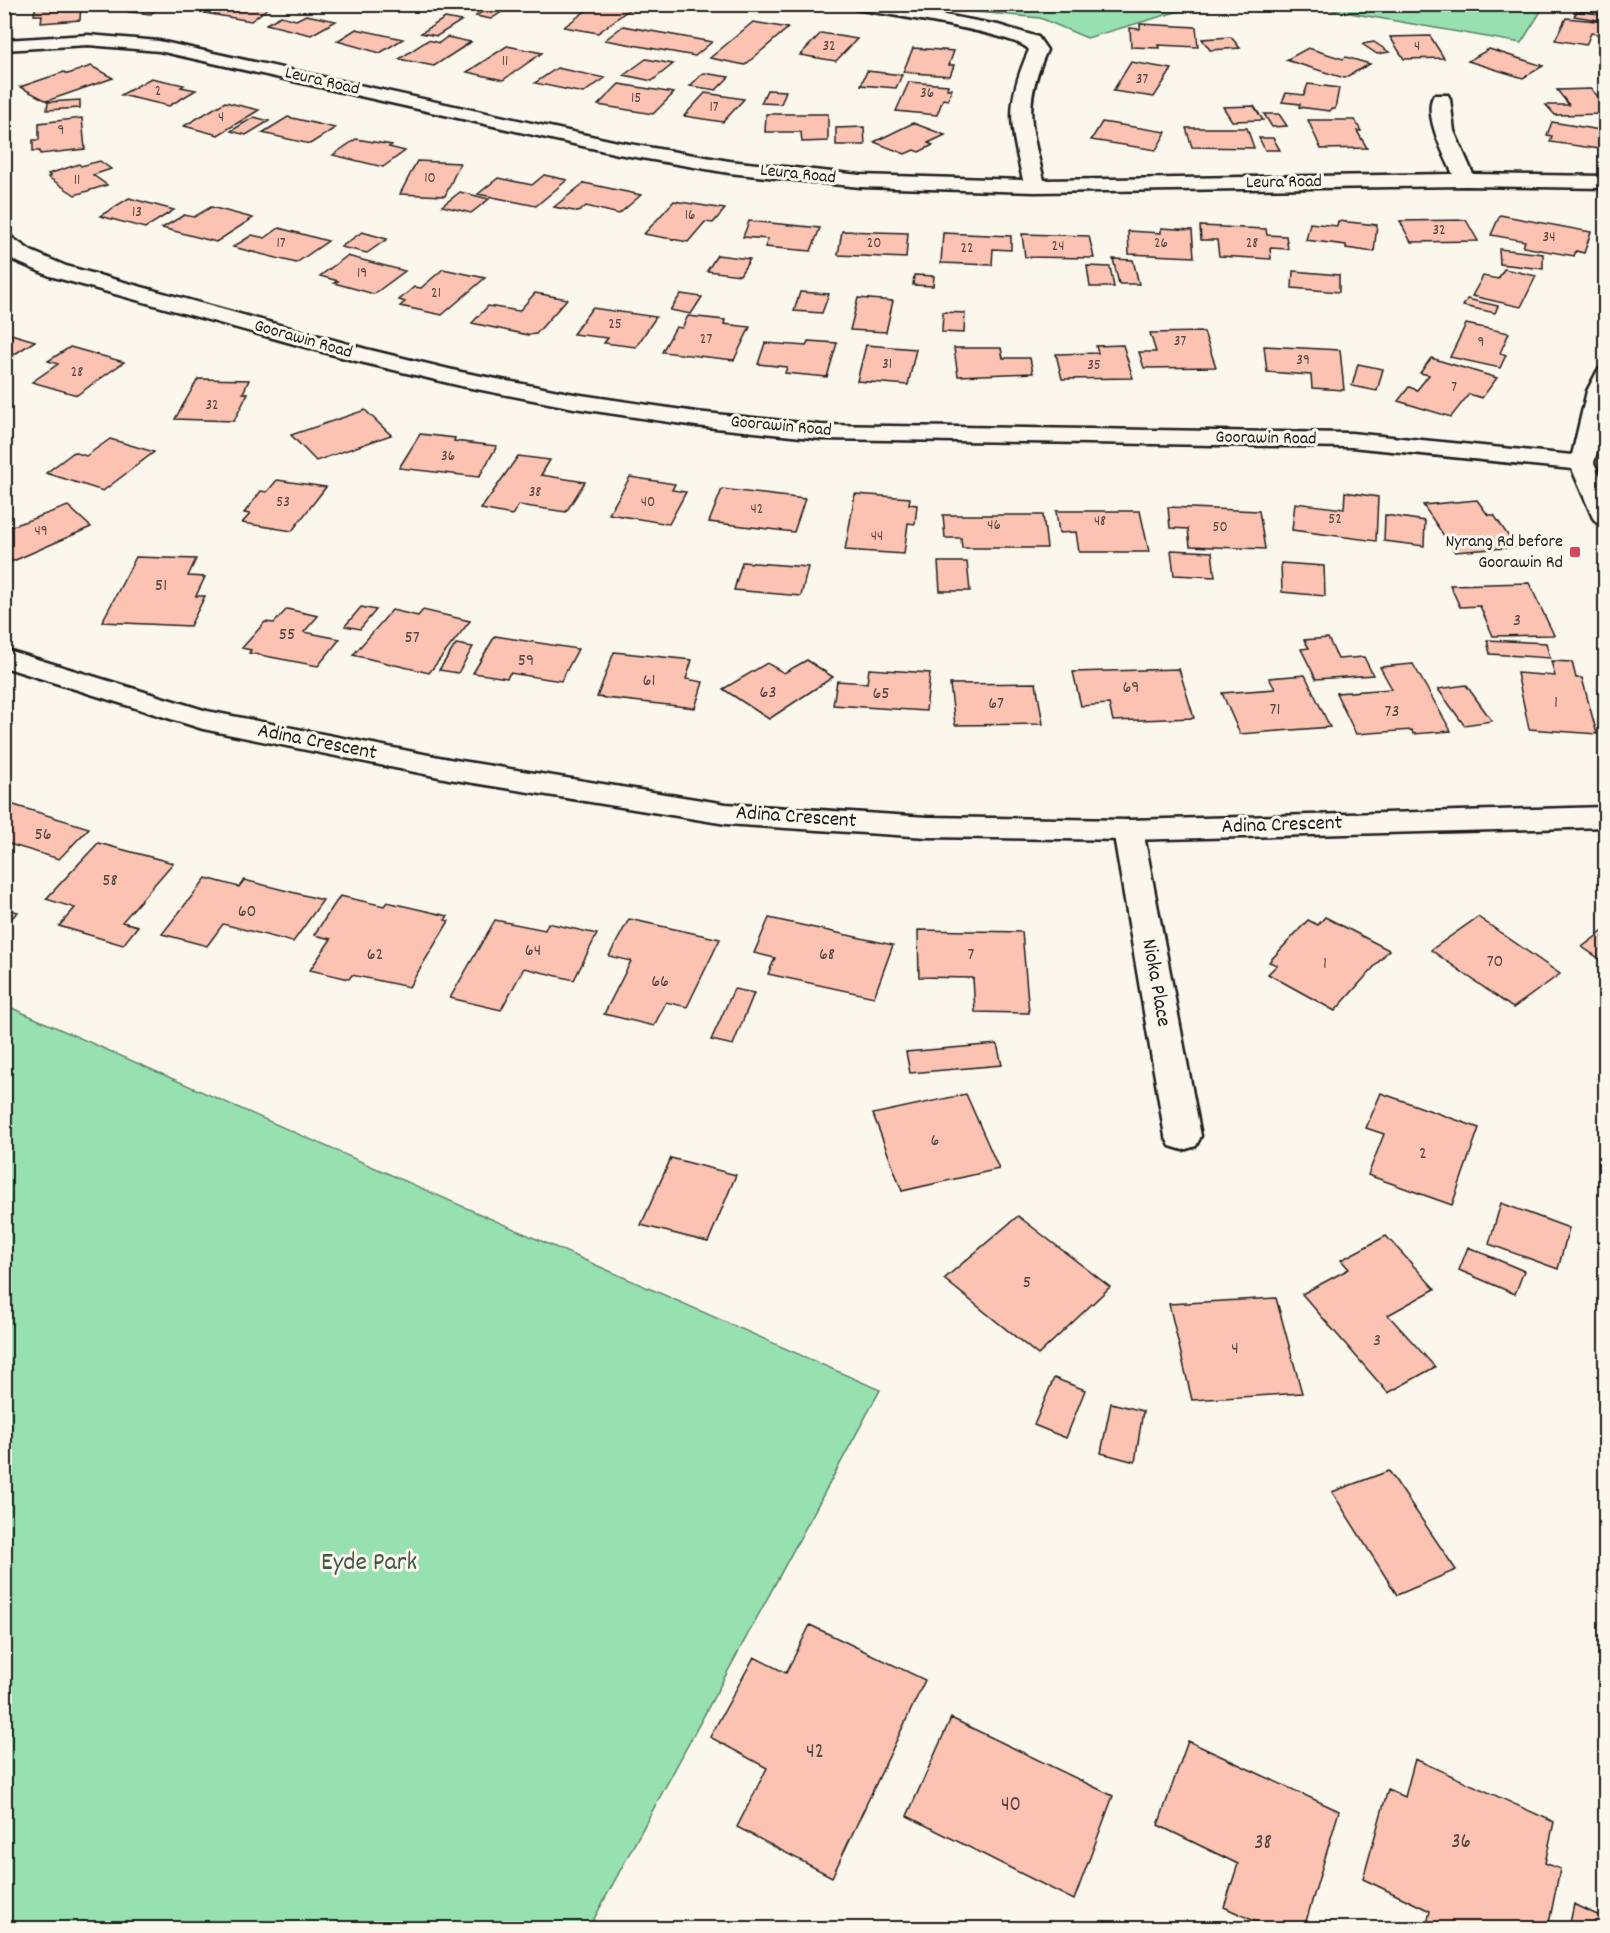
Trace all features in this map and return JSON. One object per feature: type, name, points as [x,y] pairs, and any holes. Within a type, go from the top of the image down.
[{"type":"street","points":[[855,4],[998,30],[1032,41],[1038,50],[1020,100],[1022,129],[1035,186]]},
{"type":"street","name":"Leura Road","points":[[4,45],[88,40],[159,45],[618,148],[729,167],[860,181],[1035,186],[1466,180],[1605,182]]},
{"type":"street","points":[[1441,99],[1440,113],[1444,131],[1466,180]]},
{"type":"street","name":"Goorawin Road","points":[[4,241],[23,256],[58,271],[360,355],[461,379],[574,401],[696,419],[821,432],[1351,440],[1582,463]]},
{"type":"street","points":[[1605,375],[1582,463],[1605,518]]},
{"type":"street","name":"Adina Crescent","points":[[4,658],[203,720],[449,769],[726,814],[927,827],[1128,830],[1605,817]]},
{"type":"street","name":"Nioka Place","points":[[1128,830],[1183,1136]]},
{"type":"green space","points":[[936,5],[1200,5],[1087,38],[1040,18]]},
{"type":"green space","points":[[1304,5],[1545,5],[1521,43]]},
{"type":"green space","name":"Eyde Park","points":[[5,1005],[880,1390],[589,1928],[5,1928]]},
{"type":"building","points":[[36,4],[81,4],[80,20],[41,23],[42,15],[34,15]]},
{"type":"building","points":[[137,4],[192,4],[188,8],[158,7],[151,14],[129,12]]},
{"type":"building","points":[[216,4],[272,5],[251,21],[205,13]]},
{"type":"building","points":[[464,4],[489,4],[476,13],[457,9]]},
{"type":"building","points":[[494,4],[512,5],[491,19],[476,16]]},
{"type":"building","points":[[595,4],[636,4],[598,33],[564,27]]},
{"type":"building","points":[[1577,11],[1606,15],[1606,18],[1604,21],[1574,16]]},
{"type":"building","points":[[306,15],[336,21],[311,35],[266,24],[281,16],[296,20]]},
{"type":"building","points":[[445,18],[461,21],[437,36],[421,33]]},
{"type":"building","points":[[1566,18],[1606,22],[1606,36],[1591,33],[1586,45],[1555,40]]},
{"type":"building","points":[[753,22],[788,28],[745,65],[710,58]]},
{"type":"building","points":[[1140,24],[1196,27],[1198,47],[1158,45],[1159,48],[1131,47],[1130,28],[1140,29]]},
{"type":"building","points":[[623,26],[712,42],[695,56],[605,40]]},
{"type":"building","points":[[356,29],[403,39],[380,53],[337,41]]},
{"type":"building","points":[[821,33],[857,39],[836,61],[800,55]]},
{"type":"building","points":[[1430,36],[1444,58],[1404,59],[1390,37]]},
{"type":"building","points":[[447,37],[471,42],[434,66],[399,59],[428,40],[439,43]]},
{"type":"building","points":[[1231,37],[1240,48],[1210,50],[1202,39]]},
{"type":"building","points":[[1374,42],[1389,52],[1377,54],[1362,44]]},
{"type":"building","points":[[507,46],[542,53],[503,80],[467,72]]},
{"type":"building","points":[[913,48],[954,51],[949,65],[954,65],[950,76],[903,72]]},
{"type":"building","points":[[1308,48],[1343,59],[1346,57],[1370,64],[1344,78],[1286,60]]},
{"type":"building","points":[[1489,49],[1543,66],[1523,78],[1468,61]]},
{"type":"building","points":[[646,59],[673,64],[652,81],[624,75]]},
{"type":"building","points":[[1131,62],[1172,69],[1154,97],[1113,91]]},
{"type":"building","points":[[91,66],[113,78],[47,101],[20,87],[64,72],[68,74]]},
{"type":"building","points":[[557,68],[605,78],[583,93],[535,83]]},
{"type":"building","points":[[867,71],[902,75],[896,88],[861,85]]},
{"type":"building","points":[[703,73],[729,77],[716,90],[690,86]]},
{"type":"building","points":[[151,78],[196,90],[169,106],[121,95]]},
{"type":"building","points":[[909,82],[948,85],[947,89],[952,89],[948,100],[943,99],[937,115],[896,111]]},
{"type":"building","points":[[619,84],[674,93],[653,114],[598,105]]},
{"type":"building","points":[[1308,84],[1339,88],[1335,109],[1330,111],[1299,107],[1300,104],[1282,102],[1286,93],[1304,95]]},
{"type":"building","points":[[1591,89],[1606,105],[1606,114],[1555,115],[1546,105],[1569,105],[1557,90]]},
{"type":"building","points":[[767,90],[786,91],[781,104],[761,103]]},
{"type":"building","points":[[705,93],[744,99],[723,122],[684,116]]},
{"type":"building","points":[[80,100],[80,108],[47,110],[48,102]]},
{"type":"building","points":[[225,102],[259,110],[218,135],[184,126]]},
{"type":"building","points":[[1254,106],[1263,120],[1232,121],[1223,107]]},
{"type":"building","points":[[766,114],[828,114],[828,141],[802,142],[801,132],[765,132]]},
{"type":"building","points":[[1264,114],[1279,114],[1287,126],[1272,127]]},
{"type":"building","points":[[254,117],[269,121],[246,135],[231,131]]},
{"type":"building","points":[[288,117],[335,128],[310,144],[262,133]]},
{"type":"building","points":[[82,118],[85,149],[40,154],[40,151],[33,151],[33,140],[39,140],[39,123]]},
{"type":"building","points":[[1308,120],[1355,120],[1361,131],[1357,131],[1367,148],[1321,149]]},
{"type":"building","points":[[1102,122],[1166,132],[1156,150],[1091,140]]},
{"type":"building","points":[[1552,122],[1606,131],[1606,150],[1550,142],[1552,136],[1547,135]]},
{"type":"building","points":[[913,123],[945,135],[928,143],[933,145],[919,152],[914,150],[905,154],[874,142]]},
{"type":"building","points":[[864,127],[865,145],[836,145],[836,128]]},
{"type":"building","points":[[1186,128],[1247,128],[1254,148],[1192,147]]},
{"type":"building","points":[[1259,138],[1273,138],[1280,150],[1265,150]]},
{"type":"building","points":[[356,139],[392,145],[389,147],[405,151],[383,167],[333,155]]},
{"type":"building","points":[[100,161],[111,169],[93,175],[107,185],[75,195],[48,177],[51,176],[48,174],[79,164],[81,166]]},
{"type":"building","points":[[417,161],[460,163],[445,196],[400,194]]},
{"type":"building","points":[[544,175],[567,180],[536,206],[478,194],[498,178],[532,185]]},
{"type":"building","points":[[584,183],[641,195],[619,214],[586,206],[579,212],[554,207]]},
{"type":"building","points":[[460,192],[489,199],[471,213],[442,206]]},
{"type":"building","points":[[129,198],[174,210],[145,228],[100,216]]},
{"type":"building","points":[[674,201],[725,209],[713,223],[705,222],[688,242],[644,234]]},
{"type":"building","points":[[211,207],[253,218],[216,242],[162,228],[184,215],[194,217]]},
{"type":"building","points":[[1500,215],[1591,232],[1584,253],[1576,251],[1574,256],[1523,247],[1525,241],[1491,235]]},
{"type":"building","points":[[1466,220],[1478,241],[1411,242],[1400,221]]},
{"type":"building","points":[[749,221],[820,228],[811,251],[765,247],[768,239],[743,237]]},
{"type":"building","points":[[1338,221],[1377,225],[1374,252],[1346,248],[1346,245],[1306,240],[1310,223],[1337,226]]},
{"type":"building","points":[[1200,226],[1266,229],[1267,235],[1286,236],[1288,249],[1270,248],[1271,259],[1219,256],[1217,240],[1201,240]]},
{"type":"building","points":[[279,228],[328,241],[296,263],[233,247],[252,235],[265,238]]},
{"type":"building","points":[[1161,228],[1192,230],[1194,257],[1129,254],[1128,231],[1161,233]]},
{"type":"building","points":[[842,231],[908,233],[906,258],[838,255]]},
{"type":"building","points":[[362,232],[387,239],[367,253],[341,247]]},
{"type":"building","points":[[943,233],[1011,236],[1011,250],[993,249],[992,265],[941,263]]},
{"type":"building","points":[[1022,234],[1089,236],[1094,258],[1025,257]]},
{"type":"building","points":[[1499,249],[1543,254],[1543,269],[1500,264]]},
{"type":"building","points":[[717,255],[750,259],[740,275],[707,271]]},
{"type":"building","points":[[347,256],[405,271],[374,294],[334,283],[338,281],[320,276]]},
{"type":"building","points":[[1113,259],[1133,260],[1139,284],[1119,284]]},
{"type":"building","points":[[1087,266],[1110,267],[1114,287],[1090,287]]},
{"type":"building","points":[[443,269],[485,278],[442,315],[400,306],[405,302],[399,300],[414,287],[421,288]]},
{"type":"building","points":[[1504,269],[1536,276],[1521,307],[1472,296],[1483,276],[1498,279]]},
{"type":"building","points":[[1293,271],[1339,275],[1339,292],[1292,288]]},
{"type":"building","points":[[914,275],[934,276],[933,286],[913,285]]},
{"type":"building","points":[[800,292],[829,294],[822,313],[794,311]]},
{"type":"building","points":[[535,293],[567,299],[536,334],[528,335],[472,323],[488,306],[519,311]]},
{"type":"building","points":[[681,294],[702,297],[691,314],[670,310]]},
{"type":"building","points":[[858,298],[893,301],[886,332],[850,330]]},
{"type":"building","points":[[1467,299],[1498,306],[1495,313],[1463,306]]},
{"type":"building","points":[[592,308],[656,317],[636,347],[604,343],[608,338],[573,334]]},
{"type":"building","points":[[943,312],[965,313],[964,333],[942,332]]},
{"type":"building","points":[[688,316],[725,320],[724,324],[750,327],[734,360],[662,352],[676,327],[682,328]]},
{"type":"building","points":[[1466,324],[1509,333],[1500,353],[1506,355],[1500,368],[1450,357]]},
{"type":"building","points":[[4,332],[35,341],[4,361]]},
{"type":"building","points":[[1204,332],[1216,367],[1144,368],[1139,352],[1156,352],[1150,333]]},
{"type":"building","points":[[808,341],[837,343],[827,377],[785,373],[787,367],[758,364],[765,343],[806,346]]},
{"type":"building","points":[[866,345],[916,349],[908,385],[857,381]]},
{"type":"building","points":[[1123,345],[1133,378],[1062,379],[1056,354],[1098,353],[1096,346]]},
{"type":"building","points":[[1264,346],[1340,350],[1344,390],[1312,388],[1311,375],[1267,372]]},
{"type":"building","points":[[70,347],[124,362],[77,395],[32,382],[58,364],[48,361]]},
{"type":"building","points":[[954,348],[1001,348],[1003,358],[1030,358],[1033,373],[958,376]]},
{"type":"building","points":[[1431,358],[1497,378],[1482,398],[1469,394],[1451,417],[1398,401],[1409,387],[1417,390],[1429,375],[1420,373]]},
{"type":"building","points":[[1358,364],[1383,369],[1377,391],[1352,386]]},
{"type":"building","points":[[198,379],[249,380],[243,393],[248,393],[234,421],[175,419]]},
{"type":"building","points":[[365,410],[391,435],[316,461],[291,435]]},
{"type":"building","points":[[420,434],[497,446],[479,477],[399,468]]},
{"type":"building","points":[[110,439],[154,452],[103,491],[46,473],[74,452],[86,456]]},
{"type":"building","points":[[518,456],[550,460],[541,475],[585,482],[566,512],[519,505],[512,515],[481,509]]},
{"type":"building","points":[[630,477],[675,484],[672,490],[686,492],[669,524],[609,514]]},
{"type":"building","points":[[277,480],[326,487],[292,531],[242,523],[250,514],[244,513],[261,491],[267,492]]},
{"type":"building","points":[[722,489],[805,499],[794,532],[709,522]]},
{"type":"building","points":[[1345,492],[1378,497],[1376,541],[1292,530],[1295,503],[1344,509]]},
{"type":"building","points":[[855,494],[910,498],[909,504],[917,505],[915,524],[908,523],[904,554],[845,550]]},
{"type":"building","points":[[1477,500],[1488,515],[1494,515],[1516,547],[1455,552],[1423,505]]},
{"type":"building","points":[[68,506],[91,527],[4,565],[4,529]]},
{"type":"building","points":[[1168,507],[1259,511],[1265,549],[1190,546],[1188,529],[1170,528]]},
{"type":"building","points":[[1056,511],[1140,511],[1149,552],[1079,552],[1076,532],[1059,533]]},
{"type":"building","points":[[943,515],[1043,515],[1047,548],[962,548],[961,538],[945,538]]},
{"type":"building","points":[[1385,515],[1425,521],[1424,546],[1384,541]]},
{"type":"building","points":[[1171,550],[1212,552],[1215,577],[1174,575]]},
{"type":"building","points":[[136,557],[196,559],[188,576],[205,577],[196,596],[205,596],[190,626],[102,622]]},
{"type":"building","points":[[742,562],[808,567],[801,596],[734,590]]},
{"type":"building","points":[[938,562],[967,562],[970,591],[940,591]]},
{"type":"building","points":[[1281,563],[1324,566],[1325,596],[1282,592]]},
{"type":"building","points":[[1529,583],[1554,635],[1493,636],[1480,606],[1460,607],[1450,585]]},
{"type":"building","points":[[361,607],[376,610],[360,629],[345,626]]},
{"type":"building","points":[[287,609],[318,616],[304,632],[340,639],[318,666],[249,653],[251,650],[242,648],[265,622],[274,623]]},
{"type":"building","points":[[392,610],[418,616],[423,610],[470,621],[429,673],[353,655]]},
{"type":"building","points":[[495,636],[578,649],[561,681],[510,673],[507,678],[473,673]]},
{"type":"building","points":[[1328,638],[1338,659],[1364,657],[1373,675],[1316,679],[1301,649],[1309,648],[1304,640]]},
{"type":"building","points":[[1487,640],[1546,643],[1550,658],[1490,654]]},
{"type":"building","points":[[456,644],[473,647],[458,673],[439,670]]},
{"type":"building","points":[[614,652],[692,660],[686,679],[703,682],[695,708],[597,697]]},
{"type":"building","points":[[807,660],[833,677],[769,719],[723,689],[767,663],[784,673]]},
{"type":"building","points":[[1551,661],[1572,662],[1576,678],[1582,678],[1597,734],[1529,729],[1517,673],[1555,676]]},
{"type":"building","points":[[1413,664],[1451,731],[1413,734],[1412,730],[1356,734],[1336,693],[1392,689],[1380,667]]},
{"type":"building","points":[[869,669],[930,673],[926,711],[833,705],[837,681],[867,683]]},
{"type":"building","points":[[1179,669],[1194,718],[1113,721],[1109,704],[1081,706],[1073,672]]},
{"type":"building","points":[[1305,675],[1330,727],[1240,734],[1222,693],[1275,689],[1269,678]]},
{"type":"building","points":[[1036,683],[1043,724],[955,725],[950,684]]},
{"type":"building","points":[[1466,685],[1492,721],[1464,725],[1438,689]]},
{"type":"building","points":[[4,802],[89,828],[59,859],[4,844]]},
{"type":"building","points":[[98,843],[173,863],[122,922],[138,926],[123,945],[59,926],[75,908],[46,899]]},
{"type":"building","points":[[206,878],[239,887],[244,880],[323,900],[293,942],[223,924],[207,946],[162,934]]},
{"type":"building","points":[[340,896],[384,906],[387,902],[448,916],[445,920],[449,921],[409,987],[352,975],[349,979],[310,970],[331,939],[314,935]]},
{"type":"building","points":[[4,908],[18,912],[4,925]]},
{"type":"building","points":[[1325,917],[1389,950],[1335,1011],[1268,974],[1277,965],[1269,962],[1308,920],[1318,925]]},
{"type":"building","points":[[1478,917],[1560,974],[1513,1008],[1431,950]]},
{"type":"building","points":[[769,918],[893,945],[874,997],[768,974],[775,958],[754,953]]},
{"type":"building","points":[[629,919],[720,939],[687,1007],[666,1002],[654,1026],[604,1014],[631,961],[609,956]]},
{"type":"building","points":[[495,920],[545,930],[548,923],[597,934],[574,980],[524,968],[501,1010],[450,998]]},
{"type":"building","points":[[1606,929],[1606,963],[1582,947]]},
{"type":"building","points":[[918,930],[1022,932],[1029,1013],[975,1012],[973,978],[919,977]]},
{"type":"building","points":[[734,989],[754,993],[733,1045],[711,1040]]},
{"type":"building","points":[[997,1044],[1002,1065],[910,1073],[906,1052]]},
{"type":"building","points":[[1381,1093],[1479,1128],[1452,1205],[1368,1175],[1384,1134],[1366,1128]]},
{"type":"building","points":[[966,1094],[999,1169],[902,1191],[873,1114]]},
{"type":"building","points":[[671,1158],[736,1175],[708,1242],[641,1225]]},
{"type":"building","points":[[1501,1203],[1569,1228],[1558,1269],[1489,1244]]},
{"type":"building","points":[[1018,1216],[1110,1287],[1038,1355],[944,1279]]},
{"type":"building","points":[[1386,1236],[1435,1289],[1388,1315],[1435,1367],[1388,1393],[1302,1294],[1349,1269],[1341,1260]]},
{"type":"building","points":[[1468,1247],[1524,1271],[1515,1294],[1459,1270]]},
{"type":"building","points":[[1276,1298],[1302,1393],[1192,1400],[1169,1304]]},
{"type":"building","points":[[1054,1378],[1085,1390],[1066,1438],[1034,1425]]},
{"type":"building","points":[[1111,1403],[1143,1411],[1135,1462],[1101,1453]]},
{"type":"building","points":[[1389,1471],[1456,1570],[1397,1595],[1332,1492]]},
{"type":"building","points":[[810,1625],[925,1680],[832,1877],[737,1827],[767,1768],[710,1737],[754,1657],[786,1673]]},
{"type":"building","points":[[951,1718],[1113,1796],[1074,1900],[907,1816]]},
{"type":"building","points":[[1188,1741],[1339,1811],[1304,1928],[1269,1928],[1224,1907],[1238,1864],[1158,1825]]},
{"type":"building","points":[[1415,1759],[1554,1822],[1545,1863],[1560,1869],[1548,1928],[1426,1928],[1430,1911],[1363,1879],[1388,1789],[1405,1797]]},
{"type":"building","points":[[1574,1904],[1606,1919],[1606,1928],[1569,1928]]},
{"type":"place","name":"Nyrang Rd before Goorawin Rd","points":[[1575,552]]}]
